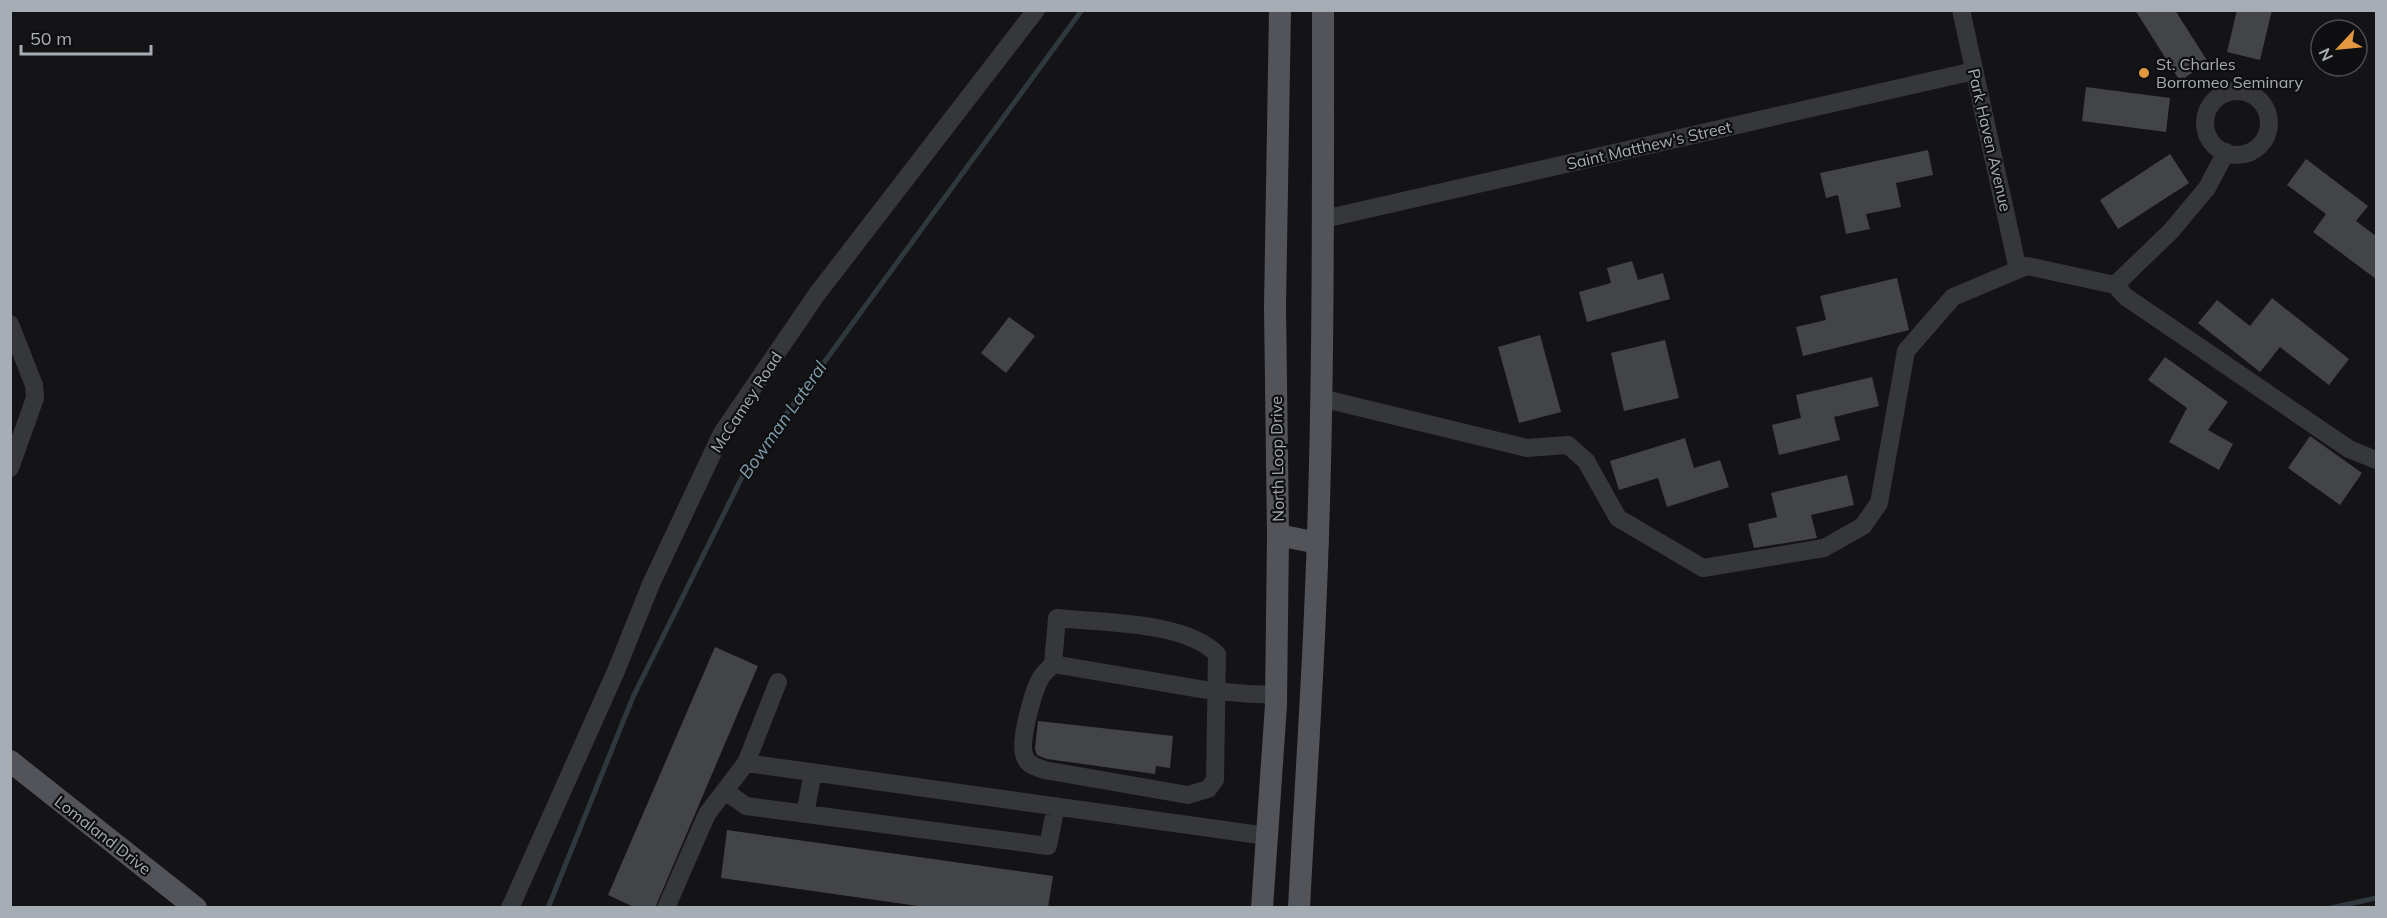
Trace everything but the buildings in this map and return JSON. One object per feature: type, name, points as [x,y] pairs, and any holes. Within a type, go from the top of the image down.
[{"type":"main road","points":[[1299,908],[1318,543],[1324,219],[1323,10]]},
{"type":"main road","name":"North Loop Drive","points":[[1262,908],[1276,695],[1278,536],[1275,308],[1284,11]]},
{"type":"main road","points":[[1278,536],[1318,543]]},
{"type":"main road","name":"Lomaland Drive","points":[[10,761],[196,908]]},
{"type":"street","name":"McCamey Road","points":[[510,908],[616,671],[651,584],[722,433],[818,294],[1036,10]]},
{"type":"street","name":"Park Haven Avenue","points":[[1961,10],[2018,270]]},
{"type":"street","name":"Saint Matthew's Street","points":[[1324,219],[1974,71]]},
{"type":"street","points":[[2115,285],[2171,231],[2207,188],[2226,152]]},
{"type":"street","points":[[1321,398],[1527,448],[1568,445],[1586,461],[1618,518],[1703,568],[1824,548],[1863,526],[1879,503],[1906,351],[1953,297],[2027,266],[2115,285],[2126,297],[2349,449],[2376,460]]},
{"type":"street","points":[[10,324],[34,385],[34,398],[10,468]]},
{"type":"street","points":[[1057,618],[1159,630],[1194,638],[1208,644],[1218,654],[1215,780],[1208,789],[1188,795],[1044,770],[1030,765],[1024,757],[1023,747],[1026,724],[1041,677],[1053,664],[1057,618]]},
{"type":"street","points":[[1053,664],[1217,692],[1276,695]]},
{"type":"street","points":[[666,908],[707,814],[746,763],[778,682]]},
{"type":"street","points":[[746,763],[1267,836]]},
{"type":"street","points":[[805,814],[813,772]]},
{"type":"street","points":[[725,791],[746,806],[1048,846],[1056,806]]},
{"type":"waterway","name":"Bowman Lateral","points":[[548,908],[633,697],[746,469],[1082,10]]},
{"type":"waterway","points":[[2331,908],[2376,898]]},
{"type":"place","name":"St. Charles Borromeo Seminary","points":[[2144,73]]}]
